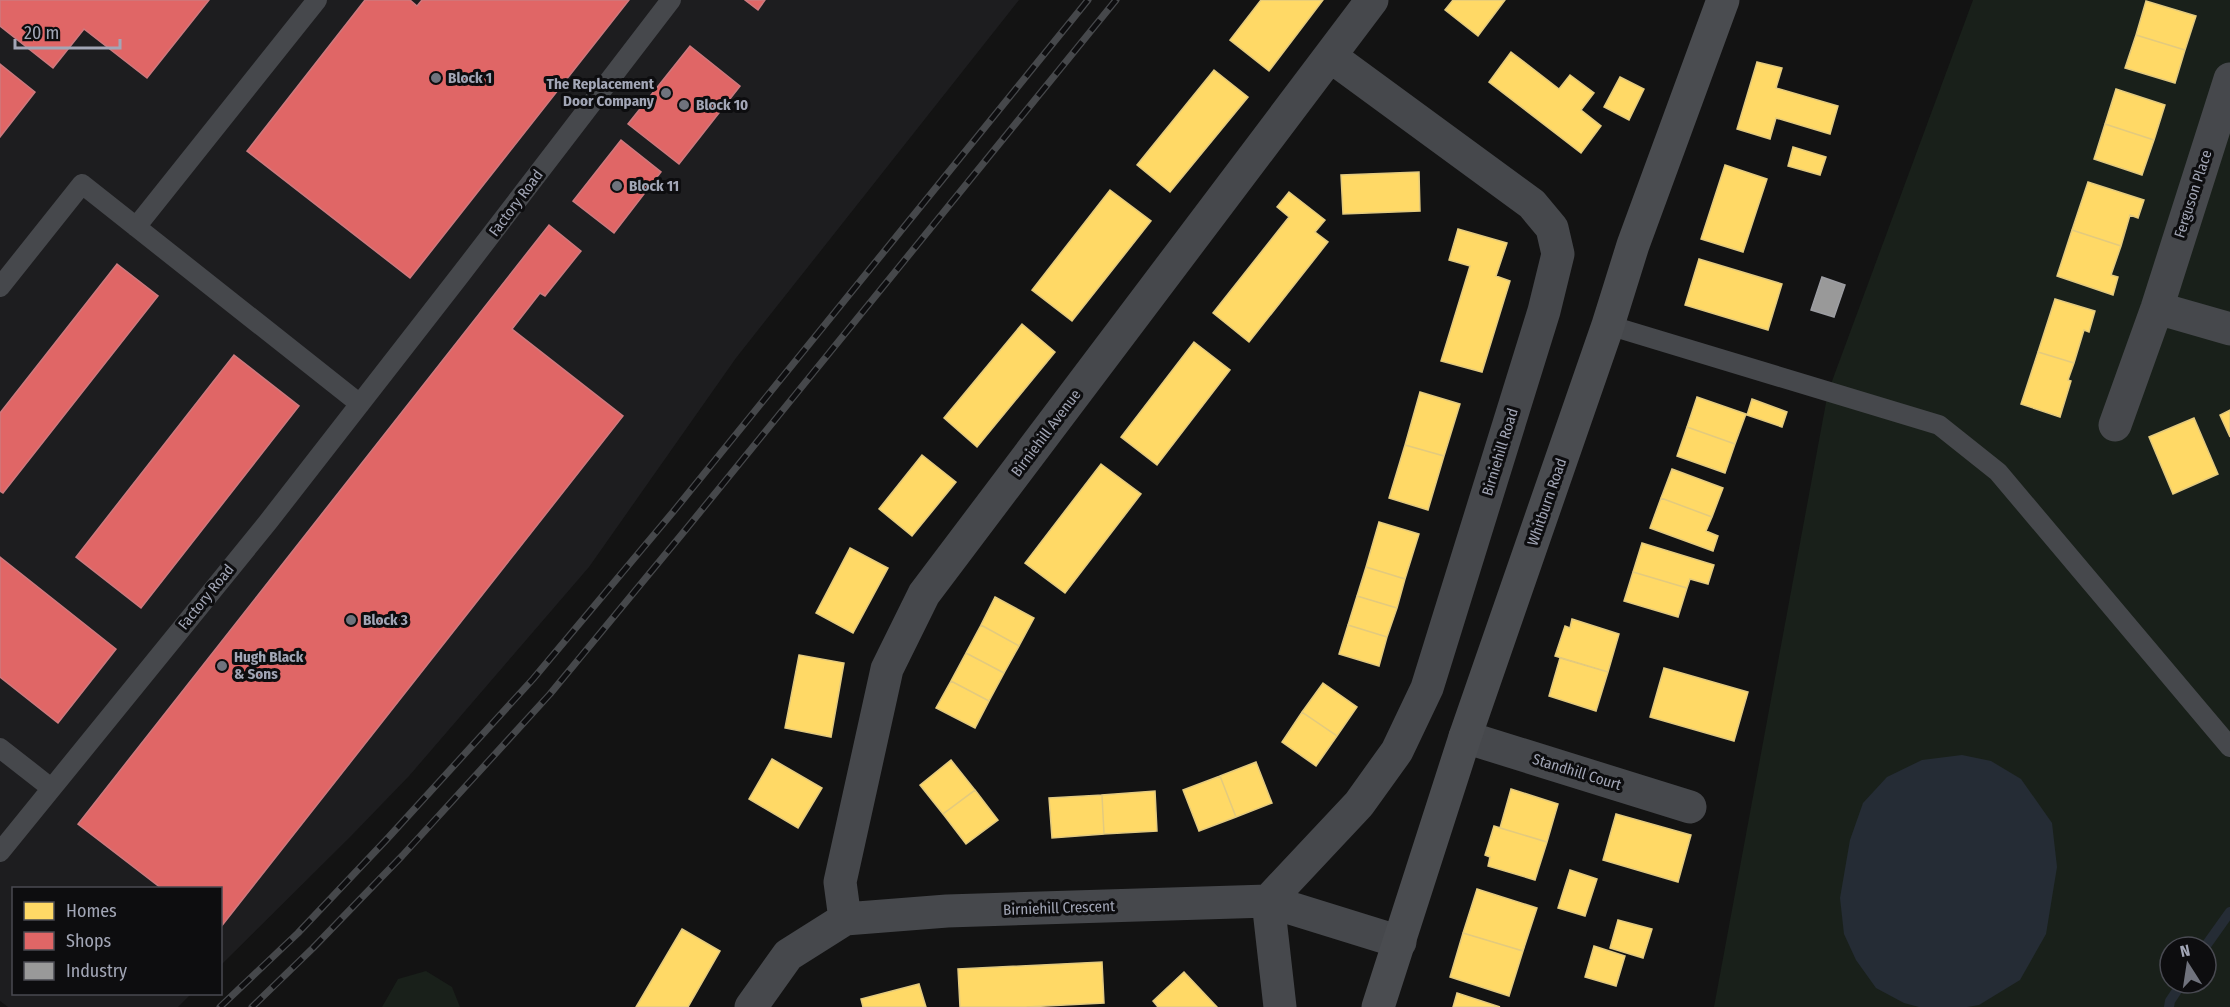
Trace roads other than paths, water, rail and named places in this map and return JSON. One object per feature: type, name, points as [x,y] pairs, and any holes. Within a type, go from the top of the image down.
[{"type":"main road","name":"Whitburn Road","points":[[1378,1007],[1465,736],[1608,325],[1633,245],[1723,0]]},
{"type":"street","name":"Birniehill Avenue","points":[[845,919],[840,882],[886,669],[924,594],[1372,0]]},
{"type":"street","name":"Birniehill Road","points":[[1268,901],[1359,804],[1397,751],[1427,688],[1544,311],[1558,254],[1552,228],[1532,204],[1330,56]]},
{"type":"street","name":"Ferguson Place","points":[[2115,425],[2157,308],[2230,79]]},
{"type":"street","points":[[2157,308],[2230,329]]},
{"type":"street","name":"Standhill Court","points":[[1465,736],[1690,807]]},
{"type":"street","name":"Birniehill Crescent","points":[[751,1007],[788,955],[845,919],[947,911],[1268,901],[1400,942]]},
{"type":"street","points":[[1268,901],[1280,1007]]},
{"type":"lane","points":[[136,227],[317,0]]},
{"type":"lane","name":"Factory Road","points":[[0,852],[268,522],[671,0]]},
{"type":"lane","points":[[0,287],[82,184],[360,404]]},
{"type":"lane","points":[[1608,325],[1939,425],[1998,472],[2230,747]]},
{"type":"lane","points":[[0,748],[51,788]]},
{"type":"waterway","points":[[2214,935],[2230,912]]},
{"type":"waterway","points":[[2169,1007],[2174,995]]},
{"type":"railway","points":[[220,1007],[298,933],[533,679],[673,512],[1088,0]]},
{"type":"railway","points":[[252,1007],[402,856],[550,694],[1116,0]]},
{"type":"place","name":"Block 1","points":[[436,78]]},
{"type":"place","name":"The Replacement Door Company","points":[[666,93]]},
{"type":"place","name":"Block 10","points":[[684,105]]},
{"type":"place","name":"Block 11","points":[[617,186]]},
{"type":"place","name":"Block 3","points":[[351,620]]},
{"type":"place","name":"Hugh Black & Sons","points":[[222,666]]}]
